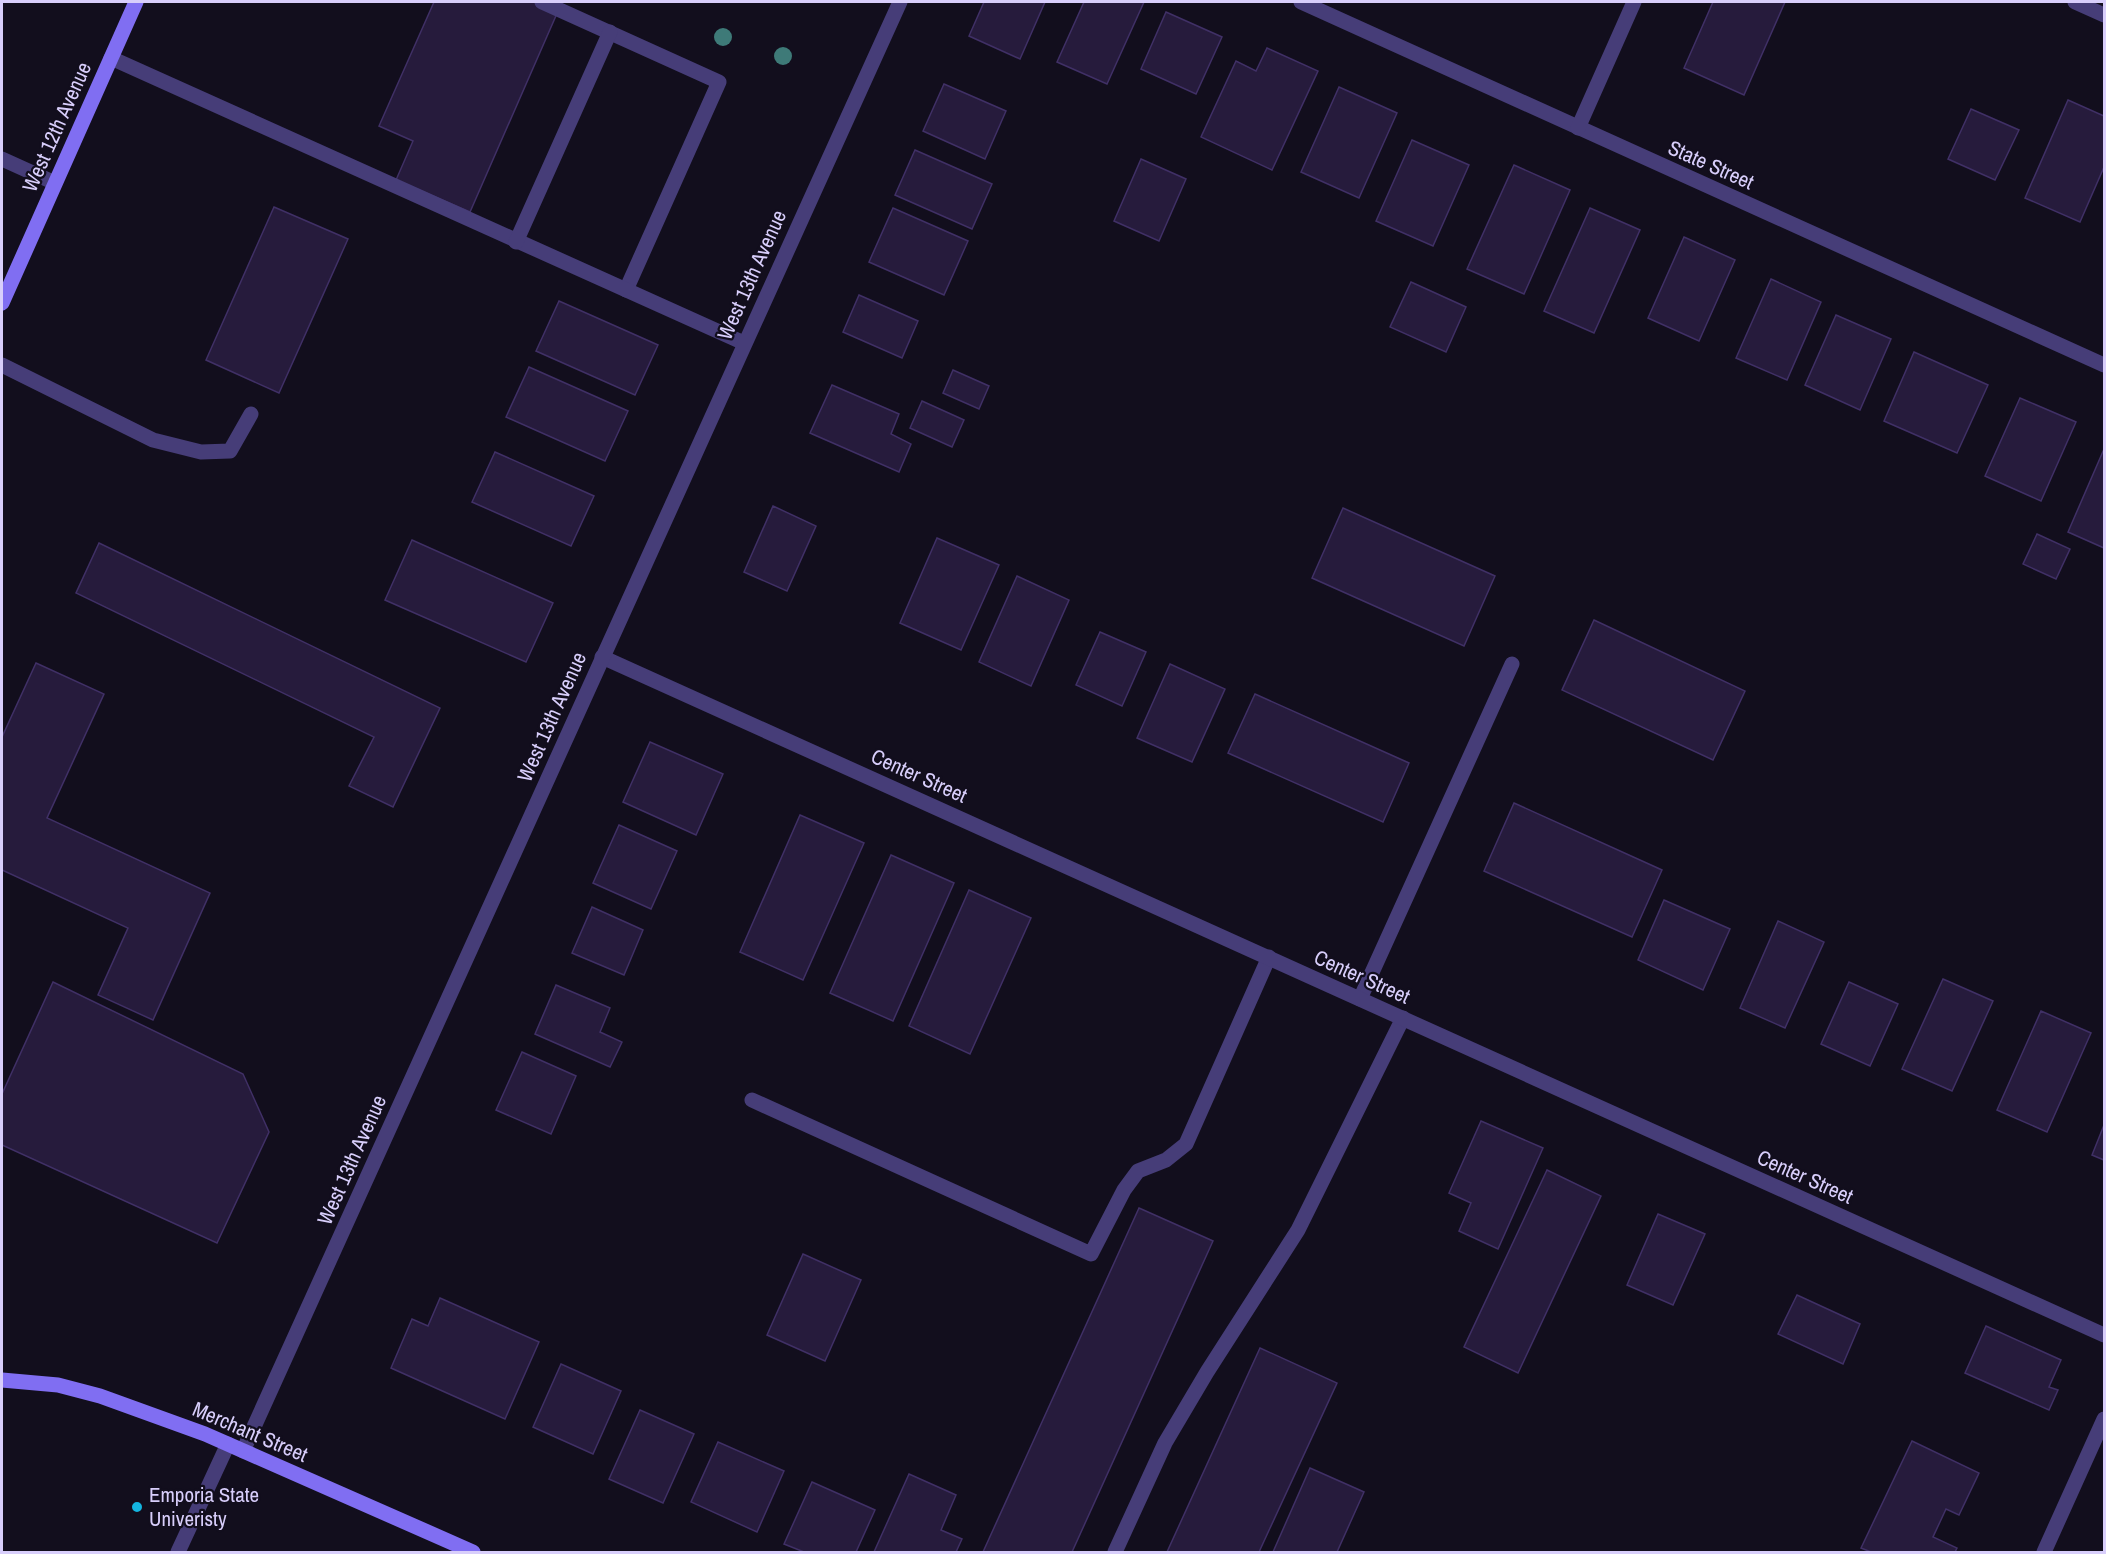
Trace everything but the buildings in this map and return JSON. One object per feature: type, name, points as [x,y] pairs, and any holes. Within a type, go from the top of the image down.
[{"type":"main road","name":"West 12th Avenue","points":[[2,303],[136,2]]},
{"type":"main road","name":"Merchant Street","points":[[2,1380],[58,1385],[100,1396],[228,1444],[473,1552]]},
{"type":"street","points":[[542,2],[718,82],[626,290]]},
{"type":"street","name":"West 13th Avenue","points":[[243,1451],[900,2]]},
{"type":"street","name":"State Street","points":[[1301,2],[2104,365]]},
{"type":"street","points":[[1578,128],[1634,2]]},
{"type":"street","points":[[2074,2],[2104,15]]},
{"type":"street","points":[[516,242],[610,32]]},
{"type":"street","points":[[111,58],[744,343]]},
{"type":"street","points":[[2,159],[55,183]]},
{"type":"street","points":[[2,365],[153,440],[201,452],[230,451],[251,414]]},
{"type":"street","name":"Center Street","points":[[602,657],[2104,1335]]},
{"type":"street","points":[[1360,999],[1512,664]]},
{"type":"street","points":[[752,1100],[1091,1254],[1124,1190],[1138,1171],[1166,1161],[1186,1144],[1269,957]]},
{"type":"street","points":[[1115,1552],[1165,1443],[1207,1372],[1298,1230],[1403,1018]]},
{"type":"street","points":[[2044,1552],[2104,1419]]},
{"type":"street","points":[[178,1552],[228,1444]]},
{"type":"place","name":"Emporia State Univeristy","points":[[137,1507]]}]
